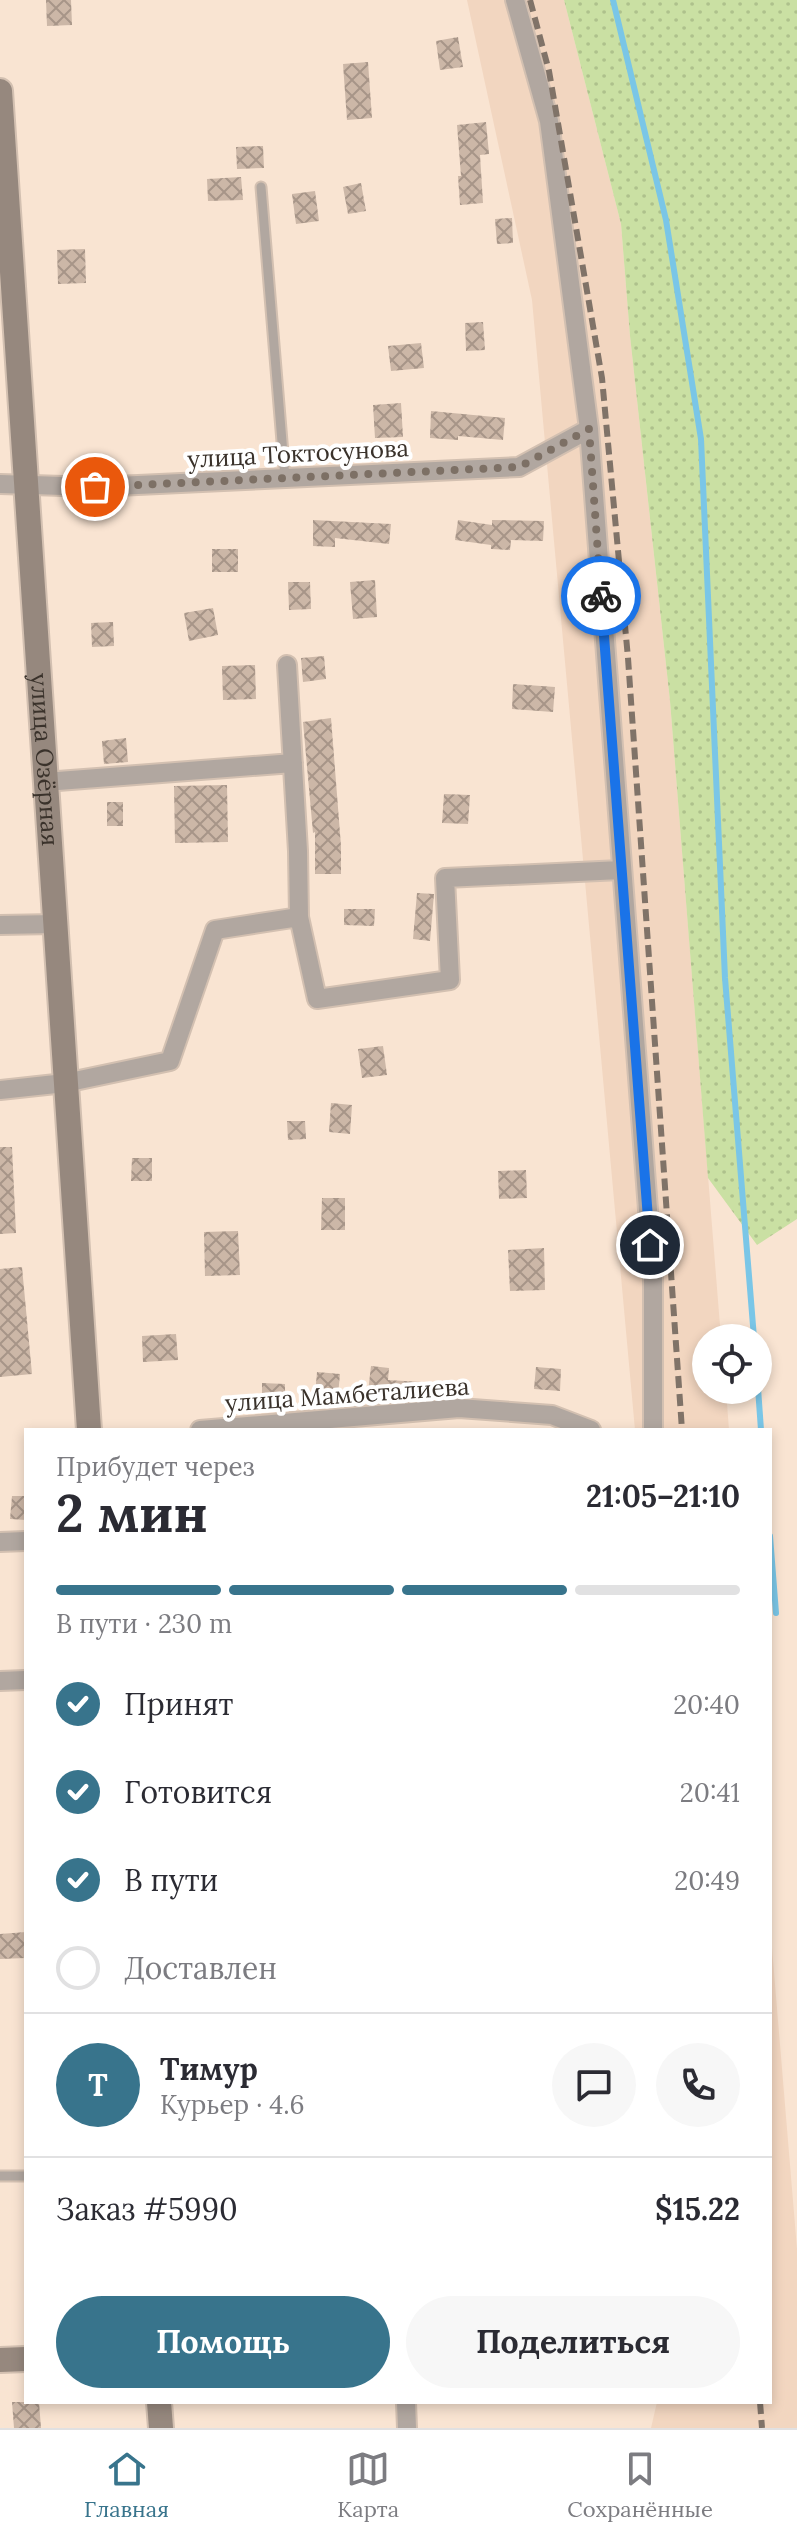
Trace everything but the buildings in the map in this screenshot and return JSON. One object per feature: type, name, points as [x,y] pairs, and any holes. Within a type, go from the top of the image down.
[{"type":"street","points":[[515,0],[549,121],[589,429],[653,1276],[653,1428]]},
{"type":"street","name":"улица Озёрная","points":[[0,91],[89,1428]]},
{"type":"street","name":"улица Токтосунова","points":[[0,484],[95,487],[519,467],[589,429]]},
{"type":"street","points":[[287,665],[299,917],[317,999],[450,980],[445,878],[621,870]]},
{"type":"street","points":[[45,782],[293,763]]},
{"type":"street","points":[[0,1090],[65,1083],[170,1061],[215,930],[299,917]]},
{"type":"street","points":[[0,925],[55,924]]},
{"type":"street","name":"улица Мамбеталиева","points":[[224,1428],[459,1408],[552,1415],[586,1428]]},
{"type":"street","points":[[0,1542],[24,1541]]},
{"type":"street","points":[[0,1681],[24,1680]]},
{"type":"street","points":[[0,2360],[24,2359]]},
{"type":"street","points":[[159,2404],[161,2428]]},
{"type":"street","points":[[406,2404],[407,2428]]},
{"type":"lane","points":[[261,187],[285,478]]},
{"type":"lane","points":[[0,2176],[24,2176]]},
{"type":"shaded area","points":[[467,0],[564,0],[621,224],[630,336],[670,701],[720,1324],[692,1324],[692,1404],[727,1404],[729,1428],[635,1428],[532,300]]},
{"type":"shaded area","points":[[772,1948],[797,2249],[797,2428],[651,2428],[657,2404],[772,2404]]},
{"type":"green space","points":[[564,0],[797,0],[797,1219],[757,1245],[708,1178],[670,701],[630,336],[621,224]]},
{"type":"waterway","points":[[613,0],[666,220],[701,439],[725,978],[753,1324]]},
{"type":"waterway","points":[[759,1404],[761,1428]]},
{"type":"waterway","points":[[772,1562],[776,1613]]},
{"type":"railway","points":[[530,0],[549,71],[602,378],[628,658],[682,1428]]},
{"type":"railway","points":[[760,2404],[762,2428]]},
{"type":"way so far","points":[[95,487],[519,467],[589,429],[601,596]]},
{"type":"route","points":[[601,596],[650,1245]]}]
